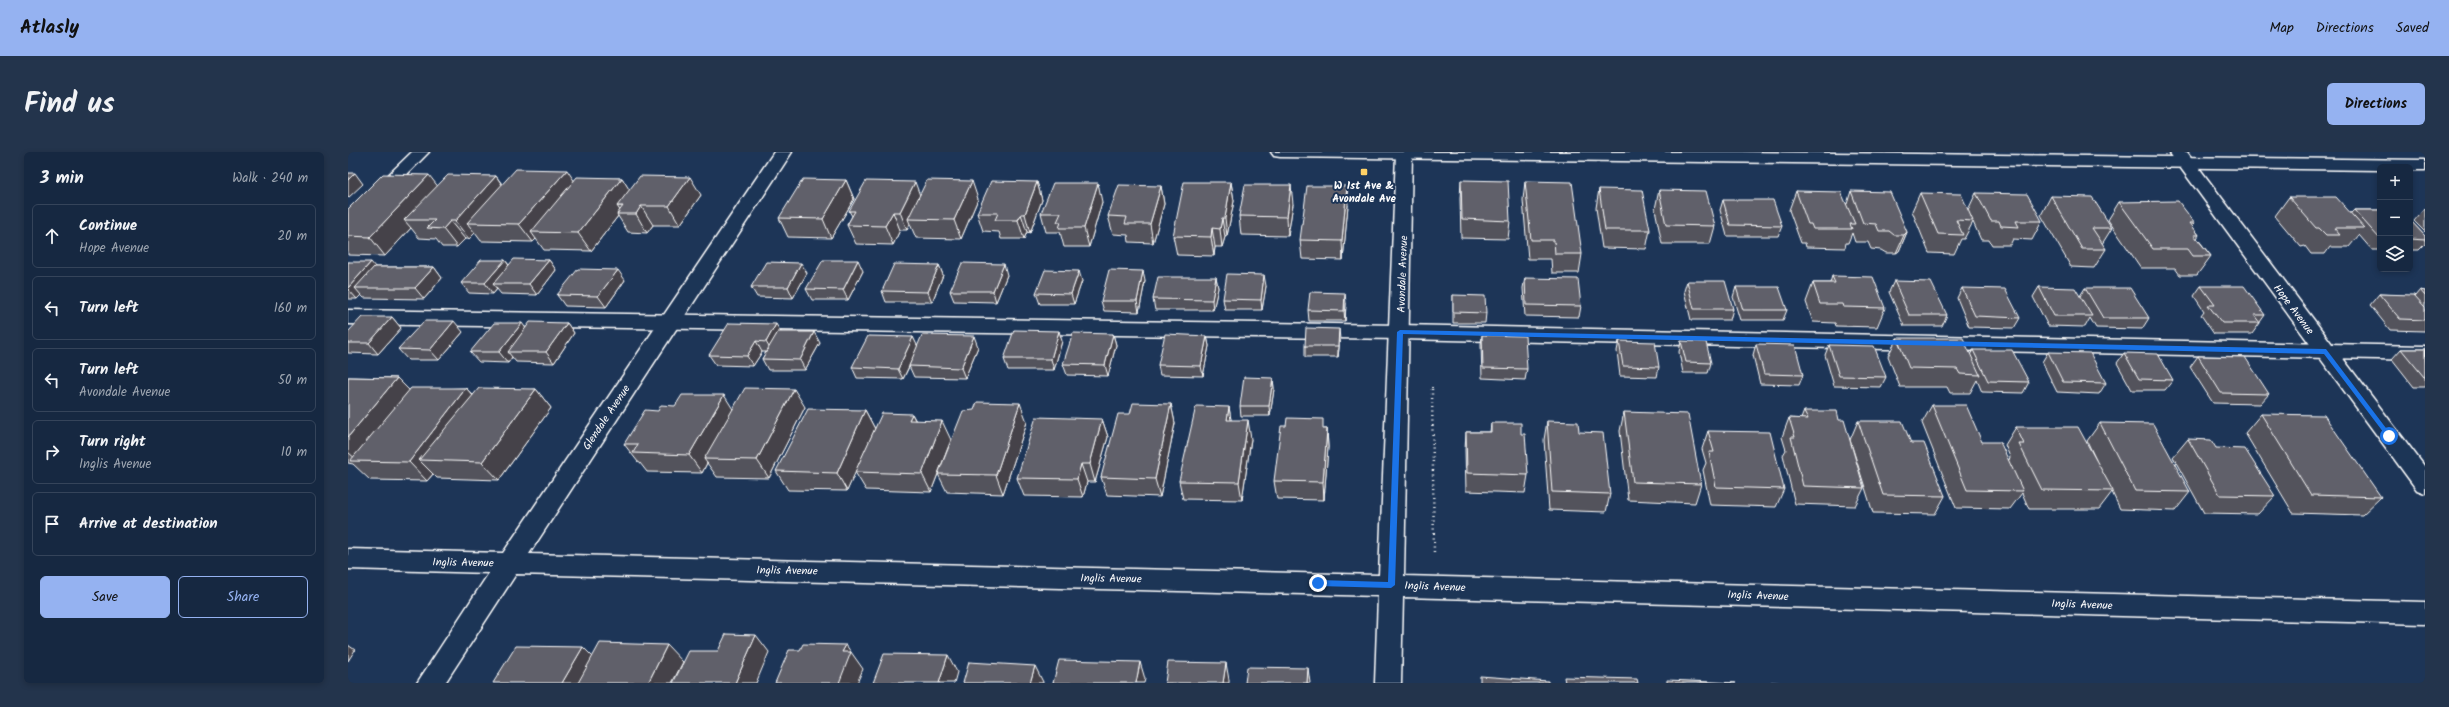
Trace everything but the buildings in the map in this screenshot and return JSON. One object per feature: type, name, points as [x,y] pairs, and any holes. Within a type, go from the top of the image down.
[{"type":"street","name":"Glendale Avenue","points":[[430,683],[783,152]]},
{"type":"street","points":[[1280,152],[1405,154],[2182,157],[2425,165]]},
{"type":"street","name":"Avondale Avenue","points":[[1388,683],[1405,154]]},
{"type":"street","name":"Hope Avenue","points":[[2182,157],[2425,484]]},
{"type":"street","name":"Inglis Avenue","points":[[348,559],[1435,586],[2425,613]]},
{"type":"lane","points":[[348,224],[421,152]]},
{"type":"lane","points":[[348,317],[1432,332],[2425,353]]},
{"type":"path","points":[[1432,332],[1435,586]]},
{"type":"place","name":"W 1st Ave & Avondale Ave","points":[[1364,172]]},
{"type":"route","points":[[1318,583],[1391,585],[1400,332],[2326,352],[2389,436]]}]
